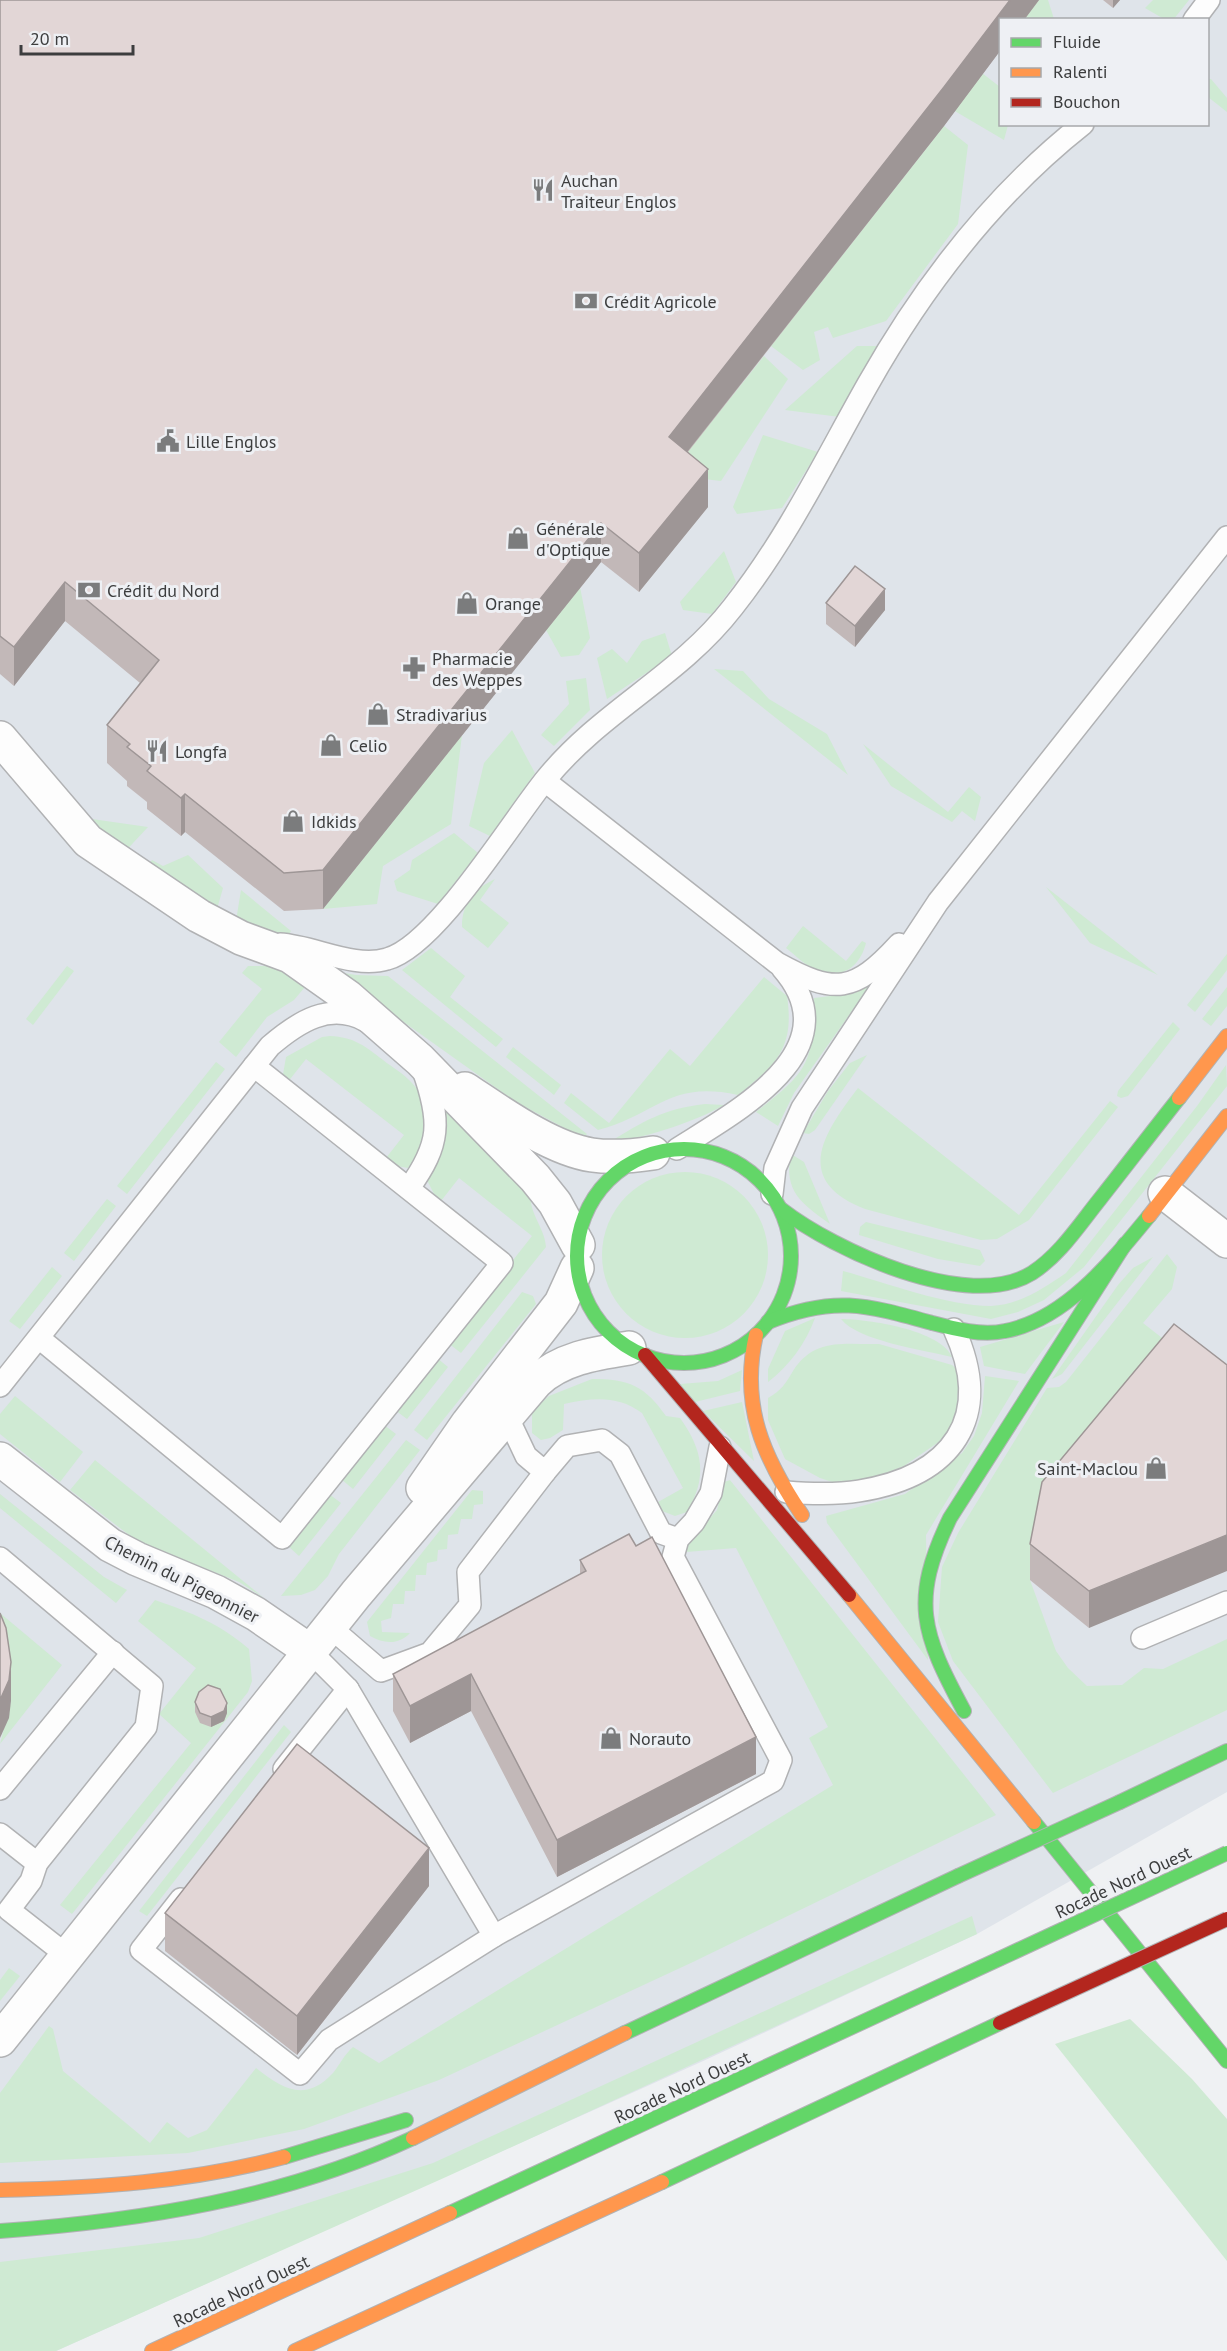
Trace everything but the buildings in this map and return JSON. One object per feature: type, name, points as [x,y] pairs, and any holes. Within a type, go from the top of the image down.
[{"type":"main road","points":[[1227,1036],[1065,1243],[1045,1263],[1014,1282],[995,1286],[957,1284],[867,1259],[809,1230],[776,1201],[756,1176],[736,1161],[713,1152],[665,1151],[622,1168],[605,1183],[586,1212],[578,1257],[591,1310],[612,1335],[637,1352],[893,1647],[1016,1798],[1121,1934],[1227,2061]]},
{"type":"main road","points":[[1016,1798],[936,1658],[927,1634],[923,1609],[924,1584],[929,1561],[950,1518],[1125,1244],[1227,1116]]},
{"type":"main road","points":[[637,1352],[673,1362],[703,1361],[722,1356],[756,1335],[768,1322],[784,1293],[791,1262],[790,1240],[776,1201]]},
{"type":"main road","points":[[768,1322],[803,1307],[831,1303],[881,1309],[954,1329],[995,1333],[1032,1323],[1073,1296],[1125,1244]]},
{"type":"main road","points":[[756,1335],[751,1373],[755,1423],[764,1452],[786,1492],[893,1647]]},
{"type":"main road","points":[[0,2231],[108,2222],[186,2208],[320,2173],[382,2152],[430,2131],[547,2070],[1227,1751]]},
{"type":"main road","name":"Rocade Nord Ouest","points":[[152,2351],[1227,1853]]},
{"type":"main road","points":[[295,2351],[1227,1919]]},
{"type":"main road","points":[[1136,1978],[1168,1966]]},
{"type":"main road","points":[[1000,2023],[1114,1986]]},
{"type":"main road","points":[[442,2108],[547,2070]]},
{"type":"main road","points":[[0,2190],[140,2183],[205,2174],[321,2146],[420,2115]]},
{"type":"street","points":[[0,738],[88,841],[199,916],[258,944],[290,956],[348,997],[420,1060],[490,1106],[544,1137],[575,1151],[616,1156],[665,1151]]},
{"type":"street","points":[[357,1594],[449,1449],[561,1303],[578,1257],[545,1190],[420,1060]]},
{"type":"street","points":[[1165,1193],[1227,1241]]},
{"type":"street","points":[[0,2040],[69,1957],[330,1627],[536,1382],[552,1369],[590,1355],[637,1352]]},
{"type":"street","name":"Chemin du Pigeonnier","points":[[0,1459],[110,1545],[137,1559],[216,1592],[256,1614],[310,1652]]},
{"type":"street","points":[[0,2055],[26,2010]]},
{"type":"lane","points":[[1196,18],[1209,0]]},
{"type":"lane","points":[[258,944],[293,945],[348,959],[386,960],[413,947],[441,919],[545,781],[584,736],[675,668],[708,638],[766,563],[868,383],[940,273],[996,202],[1031,168],[1081,126]]},
{"type":"lane","points":[[545,781],[777,963],[809,981],[827,985],[846,983],[865,976],[882,962],[938,902],[1227,537]]},
{"type":"lane","points":[[776,1201],[775,1168],[802,1108],[938,902]]},
{"type":"lane","points":[[665,1151],[767,1088],[788,1065],[799,1047],[804,1023],[801,998],[793,981],[777,963]]},
{"type":"lane","points":[[0,1386],[254,1066],[289,1030],[319,1014],[339,1012],[359,1016],[385,1031]]},
{"type":"lane","points":[[409,1188],[426,1165],[436,1135],[433,1098],[420,1060]]},
{"type":"lane","points":[[39,1338],[282,1538],[502,1263],[254,1066]]},
{"type":"lane","points":[[786,1492],[828,1494],[878,1488],[914,1474],[942,1456],[960,1434],[970,1403],[969,1369],[954,1329]]},
{"type":"lane","points":[[507,1416],[526,1456],[545,1472]]},
{"type":"lane","points":[[330,1627],[381,1671],[430,1653],[470,1605],[468,1572],[567,1446],[602,1440],[620,1454],[662,1533],[678,1539]]},
{"type":"lane","points":[[193,1884],[141,1950],[300,2074],[329,2040],[494,1936],[773,1781],[782,1760],[674,1557],[678,1539],[694,1522],[711,1493],[720,1446]]},
{"type":"lane","points":[[0,1558],[152,1686],[146,1727],[38,1863],[32,1881],[9,1910],[69,1957]]},
{"type":"lane","points":[[1142,1638],[1227,1602]]},
{"type":"lane","points":[[0,1789],[112,1652]]},
{"type":"lane","points":[[310,1652],[348,1689],[494,1936]]},
{"type":"lane","points":[[274,1782],[348,1689]]},
{"type":"lane","points":[[0,1834],[38,1863]]},
{"type":"shaded area","points":[[0,0],[1227,0],[1227,1792],[977,1934],[701,2062],[56,2351],[0,2351]]},
{"type":"green space","points":[[1038,0],[1048,0],[1054,18],[1024,18]]},
{"type":"green space","points":[[1153,0],[1189,0],[1175,18],[1162,18],[1145,8]]},
{"type":"green space","points":[[982,73],[999,86],[999,126],[1008,126],[1004,140],[953,110]]},
{"type":"green space","points":[[1209,79],[1227,98],[1227,112],[1209,98]]},
{"type":"green space","points":[[944,126],[968,145],[958,224],[886,321],[833,338],[828,327],[814,332],[820,360],[803,370],[771,346]]},
{"type":"green space","points":[[857,346],[889,346],[840,417],[785,410]]},
{"type":"green space","points":[[764,356],[788,379],[721,481],[669,475]]},
{"type":"green space","points":[[763,435],[818,452],[782,508],[737,514],[733,507]]},
{"type":"green space","points":[[724,551],[736,582],[712,614],[683,610],[680,602]]},
{"type":"green space","points":[[580,587],[590,638],[579,655],[561,657],[546,630]]},
{"type":"green space","points":[[665,633],[672,656],[607,699],[597,658],[612,649],[627,663],[642,641]]},
{"type":"green space","points":[[714,669],[743,671],[769,699],[827,734],[848,775]]},
{"type":"green space","points":[[586,678],[590,710],[554,746],[541,735],[569,704],[566,681]]},
{"type":"green space","points":[[512,730],[535,773],[490,836],[469,826],[484,763]]},
{"type":"green space","points":[[462,735],[451,824],[383,866],[377,904],[323,909]]},
{"type":"green space","points":[[863,744],[948,812],[969,787],[981,797],[975,821],[962,811],[952,822],[891,786]]},
{"type":"green space","points":[[85,818],[148,827],[119,858]]},
{"type":"green space","points":[[454,833],[478,853],[438,904],[397,891],[394,881],[410,870],[412,860]]},
{"type":"green space","points":[[188,855],[223,888],[215,916],[140,873],[152,860],[163,866]]},
{"type":"green space","points":[[495,879],[480,900],[509,923],[488,948],[462,927],[464,911],[475,892]]},
{"type":"green space","points":[[1046,887],[1158,975],[1090,943]]},
{"type":"green space","points":[[241,890],[291,931],[285,942],[235,927]]},
{"type":"green space","points":[[803,926],[846,961],[862,941],[866,943],[863,952],[854,965],[841,973],[825,973],[816,970],[786,948]]},
{"type":"green space","points":[[431,948],[465,976],[450,997],[503,1039],[496,1047],[402,970]]},
{"type":"green space","points":[[1227,954],[1227,970],[1195,1012],[1187,1005]]},
{"type":"green space","points":[[67,966],[74,971],[33,1025],[26,1019]]},
{"type":"green space","points":[[248,966],[280,966],[305,987],[294,1000],[267,1017],[236,1057],[219,1042],[262,989],[242,973]]},
{"type":"green space","points":[[332,971],[356,975],[388,976],[587,1134],[583,1138],[516,1102]]},
{"type":"green space","points":[[764,977],[787,996],[788,1029],[780,1054],[763,1074],[738,1095],[695,1092],[678,1096],[618,1124],[598,1130],[564,1103],[571,1093],[609,1123],[670,1049],[690,1066]]},
{"type":"green space","points":[[874,980],[794,1093],[778,1126],[756,1112],[787,1087],[804,1065],[812,1038],[814,998],[854,993]]},
{"type":"green space","points":[[1227,987],[1227,1006],[1211,1026],[1202,1019]]},
{"type":"green space","points":[[1173,1022],[1180,1029],[1128,1096],[1121,1098],[1117,1096],[1118,1091]]},
{"type":"green space","points":[[322,1037],[353,1040],[365,1047],[405,1077],[419,1092],[425,1114],[425,1126],[420,1149],[408,1168],[397,1166],[386,1158],[404,1135],[306,1059],[287,1083],[282,1080],[286,1057]]},
{"type":"green space","points":[[513,1047],[561,1085],[554,1095],[506,1057]]},
{"type":"green space","points":[[867,1055],[815,1130],[809,1134],[803,1133],[828,1091],[850,1063]]},
{"type":"green space","points":[[216,1062],[225,1069],[127,1194],[117,1186]]},
{"type":"green space","points":[[1226,1065],[1227,1086],[1084,1267],[1044,1300],[1018,1312],[991,1319],[841,1291],[843,1271],[936,1298],[974,1305],[991,1306],[1011,1303],[1040,1290],[1066,1273],[1197,1106]]},
{"type":"green space","points":[[858,1088],[1019,1215],[1110,1101],[1118,1107],[1029,1220],[997,1239],[981,1240],[865,1209],[842,1197],[828,1184],[821,1170],[821,1155],[826,1139],[834,1122]]},
{"type":"green space","points":[[705,1104],[724,1105],[668,1129],[608,1143],[654,1117],[677,1109]]},
{"type":"green space","points":[[446,1110],[531,1194],[532,1207],[546,1247],[461,1353],[448,1343],[532,1236],[459,1178],[441,1201],[435,1196],[427,1180],[438,1161],[445,1141]]},
{"type":"green space","points":[[791,1154],[804,1162],[830,1224],[803,1203],[792,1187],[789,1167]]},
{"type":"green space","points":[[685,1172],[717,1179],[731,1186],[743,1197],[754,1209],[761,1223],[768,1255],[761,1287],[754,1301],[743,1313],[731,1324],[717,1331],[685,1338],[653,1331],[639,1324],[627,1313],[616,1301],[609,1287],[602,1255],[609,1223],[616,1209],[627,1197],[639,1186],[653,1179]]},
{"type":"green space","points":[[107,1199],[116,1206],[74,1261],[64,1253]]},
{"type":"green space","points":[[866,1222],[980,1250],[985,1261],[980,1266],[938,1259],[859,1235],[860,1227]]},
{"type":"green space","points":[[1167,1254],[1177,1267],[1172,1289],[1143,1323],[1180,1352],[1041,1520],[1030,1580],[1056,1651],[1068,1668],[1087,1686],[1122,1685],[1144,1668],[1163,1669],[1227,1639],[1227,1710],[1053,1793],[953,1661],[938,1622],[942,1567],[958,1533],[1047,1388],[1059,1387],[1066,1382]]},
{"type":"green space","points":[[1153,1257],[1062,1374],[1052,1379],[1118,1285],[1133,1268]]},
{"type":"green space","points":[[52,1267],[62,1276],[20,1329],[9,1321]]},
{"type":"green space","points":[[522,1292],[533,1296],[536,1304],[427,1440],[414,1430]]},
{"type":"green space","points":[[815,1318],[796,1353],[768,1382],[768,1369],[785,1331]]},
{"type":"green space","points":[[841,1319],[885,1324],[919,1333],[945,1348],[952,1357],[876,1339],[850,1327]]},
{"type":"green space","points":[[1064,1322],[1025,1374],[984,1366],[980,1347]]},
{"type":"green space","points":[[842,1344],[879,1344],[952,1365],[959,1371],[957,1406],[953,1421],[943,1439],[904,1466],[876,1477],[838,1484],[820,1478],[785,1459],[768,1420],[768,1398],[783,1386],[802,1360],[821,1348]]},
{"type":"green space","points":[[437,1358],[448,1367],[407,1419],[395,1410]]},
{"type":"green space","points":[[742,1370],[740,1391],[695,1402],[680,1384],[718,1381]]},
{"type":"green space","points":[[985,1376],[1019,1381],[926,1535],[928,1660],[827,1523],[826,1516],[905,1494],[962,1453],[974,1436],[982,1413]]},
{"type":"green space","points":[[592,1379],[605,1379],[635,1386],[651,1398],[666,1416],[680,1418],[694,1441],[700,1464],[698,1487],[687,1512],[675,1516],[662,1511],[658,1502],[683,1488],[642,1413],[633,1407],[614,1401],[595,1399],[564,1404],[563,1430],[550,1438],[541,1440],[532,1433],[532,1411],[549,1396]]},
{"type":"green space","points":[[15,1396],[83,1452],[60,1482],[0,1434],[0,1414]]},
{"type":"green space","points":[[742,1402],[754,1461],[703,1411]]},
{"type":"green space","points":[[384,1425],[396,1434],[353,1489],[341,1479]]},
{"type":"green space","points":[[406,1440],[420,1450],[339,1554],[328,1576],[315,1590],[301,1595],[281,1596]]},
{"type":"green space","points":[[95,1460],[264,1598],[239,1582],[137,1541],[70,1490]]},
{"type":"green space","points":[[730,1480],[996,1815],[693,1962],[439,2080],[304,2129],[188,2153],[0,2163],[0,2093],[49,2026],[53,2029],[63,2071],[150,2143],[167,2122],[188,2138],[207,2130],[256,2068],[285,2087],[303,2090],[313,2088],[323,2082],[353,2047],[379,2063],[833,1785],[809,1738],[828,1727],[736,1548],[686,1552],[688,1543],[717,1510],[724,1482]]},
{"type":"green space","points":[[472,1490],[483,1491],[483,1504],[474,1505],[472,1519],[461,1519],[458,1534],[448,1535],[447,1549],[438,1550],[437,1561],[427,1563],[426,1575],[416,1575],[415,1591],[405,1591],[404,1604],[393,1604],[391,1618],[381,1621],[382,1632],[410,1633],[401,1640],[391,1642],[370,1636],[367,1622]]},
{"type":"green space","points":[[0,1494],[104,1577],[127,1590],[116,1603],[0,1508]]},
{"type":"green space","points":[[329,1494],[341,1503],[299,1556],[288,1546]]},
{"type":"green space","points":[[155,1600],[205,1620],[227,1632],[249,1649],[252,1681],[248,1692],[72,1914],[60,1905],[191,1743],[159,1714],[196,1668],[138,1621]]},
{"type":"green space","points":[[0,1613],[62,1665],[0,1744],[11,1701]]},
{"type":"green space","points":[[284,1725],[291,1732],[147,1916],[139,1911]]},
{"type":"green space","points":[[972,1916],[977,1934],[446,2177],[56,2351],[0,2351],[0,2262],[199,2238],[433,2163]]},
{"type":"green space","points":[[9,1968],[20,1976],[0,2001],[0,1980]]},
{"type":"green space","points":[[1130,2019],[1192,2079],[1227,2119],[1227,2261],[1055,2044]]},
{"type":"traffic: fast","points":[[781,1209],[834,1242],[902,1271],[938,1281],[973,1286],[1005,1283],[1032,1273],[1060,1249],[1179,1098]]},
{"type":"traffic: fast","points":[[673,1149],[695,1149],[715,1153],[735,1161],[760,1180],[779,1205],[787,1225],[791,1256],[787,1287],[779,1307],[760,1332],[735,1351],[715,1359],[695,1363],[673,1363],[653,1359],[633,1351],[601,1324],[589,1307],[581,1287],[577,1267],[577,1245],[581,1225],[589,1205],[616,1173],[633,1161],[653,1153],[673,1149]]},
{"type":"traffic: fast","points":[[768,1322],[812,1308],[850,1306],[888,1311],[968,1331],[987,1333],[1027,1325],[1048,1315],[1086,1286],[1149,1216]]},
{"type":"traffic: fast","points":[[964,1711],[938,1660],[926,1616],[929,1572],[937,1547],[950,1518],[1125,1244]]},
{"type":"traffic: fast","points":[[1120,1802],[1227,1751]]},
{"type":"traffic: fast","points":[[958,1876],[1120,1802]]},
{"type":"traffic: fast","points":[[1034,1822],[1227,2061]]},
{"type":"traffic: fast","points":[[999,1959],[1227,1853]]},
{"type":"traffic: fast","points":[[625,2033],[958,1876]]},
{"type":"traffic: fast","points":[[450,2213],[999,1959]]},
{"type":"traffic: fast","points":[[662,2182],[1000,2023]]},
{"type":"traffic: fast","points":[[284,2157],[406,2120]]},
{"type":"traffic: fast","points":[[0,2231],[106,2221],[211,2203],[314,2176],[364,2159],[413,2138]]},
{"type":"traffic: slow","points":[[1179,1098],[1227,1036]]},
{"type":"traffic: slow","points":[[1149,1216],[1227,1116]]},
{"type":"traffic: slow","points":[[756,1335],[751,1384],[758,1430],[776,1472],[802,1515]]},
{"type":"traffic: slow","points":[[849,1595],[1034,1822]]},
{"type":"traffic: slow","points":[[413,2138],[625,2033]]},
{"type":"traffic: slow","points":[[0,2190],[72,2188],[179,2178],[249,2166],[284,2157]]},
{"type":"traffic: slow","points":[[295,2351],[662,2182]]},
{"type":"traffic: slow","points":[[152,2351],[450,2213]]},
{"type":"traffic: jam","points":[[645,1355],[849,1595]]},
{"type":"traffic: jam","points":[[1000,2023],[1227,1919]]},
{"type":"place","name":"Auchan Traiteur Englos","points":[[543,190]]},
{"type":"place","name":"Crédit Agricole","points":[[586,301]]},
{"type":"place","name":"Lille Englos","points":[[168,441]]},
{"type":"place","name":"Générale d'Optique","points":[[518,538]]},
{"type":"place","name":"Crédit du Nord","points":[[89,590]]},
{"type":"place","name":"Orange","points":[[467,603]]},
{"type":"place","name":"Pharmacie des Weppes","points":[[414,668]]},
{"type":"place","name":"Stradivarius","points":[[378,714]]},
{"type":"place","name":"Celio","points":[[331,745]]},
{"type":"place","name":"Longfa","points":[[157,751]]},
{"type":"place","name":"Idkids","points":[[293,821]]},
{"type":"place","name":"Saint-Maclou","points":[[1156,1468]]},
{"type":"place","name":"Norauto","points":[[611,1738]]}]
